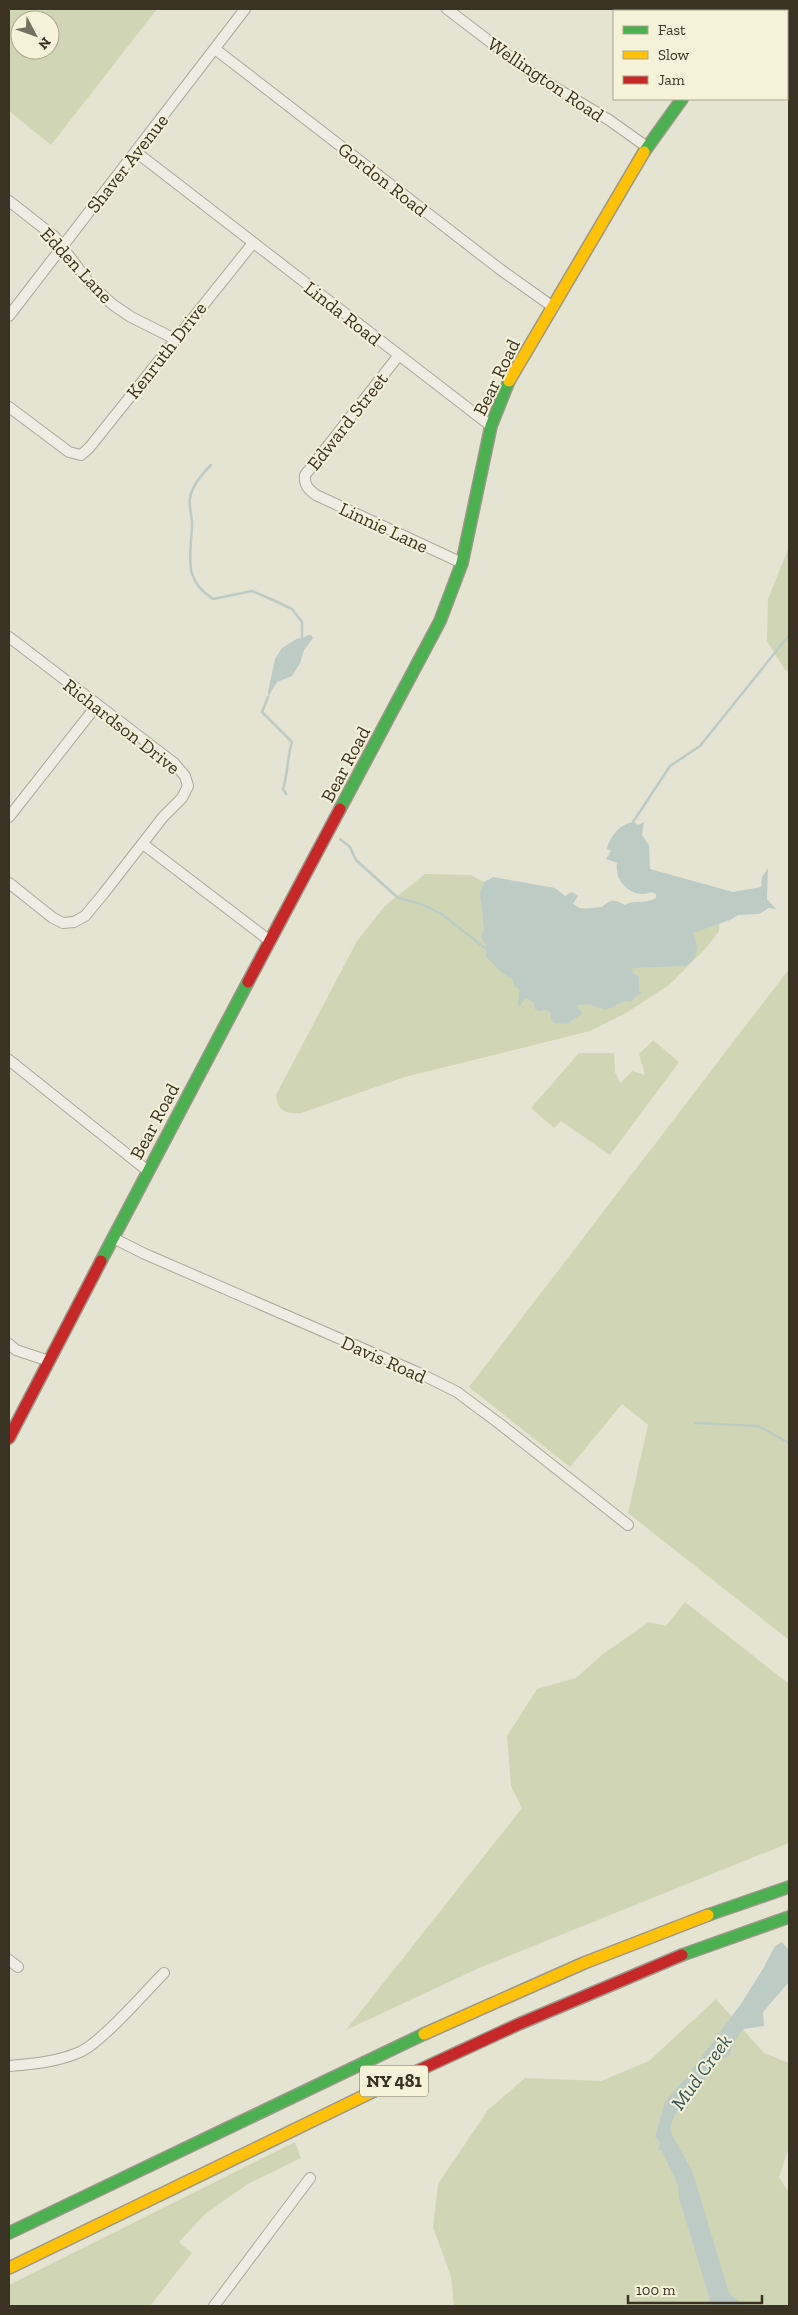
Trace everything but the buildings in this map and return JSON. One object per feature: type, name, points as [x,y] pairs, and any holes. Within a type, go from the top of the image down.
[{"type":"main road","name":"Bear Road","points":[[9,1438],[148,1171],[419,662],[452,594],[462,563],[491,426],[509,381],[647,147],[681,100]]},
{"type":"main road","name":"NY 481","points":[[9,2233],[429,2031],[586,1962],[690,1921],[789,1887]]},
{"type":"main road","name":"NY 481","points":[[9,2268],[278,2136],[511,2026],[663,1962],[789,1917]]},
{"type":"street","name":"Shaver Avenue","points":[[9,316],[245,9]]},
{"type":"street","name":"Wellington Road","points":[[447,9],[530,73],[609,120],[647,147]]},
{"type":"street","name":"Gordon Road","points":[[214,49],[485,258],[553,307]]},
{"type":"street","name":"Linda Road","points":[[136,152],[491,426]]},
{"type":"street","name":"Edden Lane","points":[[9,201],[55,237],[90,284],[112,304],[131,317],[175,339]]},
{"type":"street","name":"Kenruth Drive","points":[[9,407],[68,452],[78,456],[89,448],[253,242]]},
{"type":"street","name":"Edward Street","points":[[308,489],[304,482],[304,475],[398,355]]},
{"type":"street","name":"Linnie Lane","points":[[308,489],[316,495],[462,563]]},
{"type":"street","name":"Richardson Drive","points":[[9,637],[174,763],[185,776],[188,786],[182,798],[163,817],[85,916],[74,922],[63,923],[53,918],[9,883]]},
{"type":"street","points":[[9,817],[97,705]]},
{"type":"street","points":[[143,844],[270,941]]},
{"type":"street","points":[[9,1060],[148,1171]]},
{"type":"street","name":"Davis Road","points":[[113,1238],[144,1254],[419,1373],[457,1392],[628,1526]]},
{"type":"street","points":[[9,1344],[16,1350],[49,1362]]},
{"type":"street","points":[[9,1960],[18,1967]]},
{"type":"street","points":[[9,2066],[56,2060],[82,2051],[104,2033],[164,1973]]},
{"type":"street","points":[[214,2306],[310,2178]]},
{"type":"green space","points":[[9,9],[157,9],[51,145],[9,111]]},
{"type":"green space","points":[[789,547],[789,671],[785,670],[767,641],[768,599]]},
{"type":"green space","points":[[425,874],[471,875],[514,899],[562,907],[720,915],[719,931],[706,948],[669,985],[626,1013],[590,1031],[405,1077],[301,1113],[291,1113],[283,1110],[278,1105],[276,1095],[357,941],[385,906]]},
{"type":"green space","points":[[789,969],[789,1640],[628,1513],[648,1425],[622,1404],[570,1467],[469,1387]]},
{"type":"green space","points":[[653,1040],[679,1062],[610,1155],[561,1121],[554,1128],[531,1108],[579,1053],[614,1053],[615,1072],[620,1083],[632,1071],[645,1075],[639,1054]]},
{"type":"green space","points":[[685,1602],[789,1684],[789,1843],[479,1968],[346,2030],[522,1808],[511,1786],[507,1736],[537,1689],[576,1678],[603,1654],[649,1622],[666,1626]]},
{"type":"green space","points":[[716,1999],[764,2053],[789,2063],[789,2147],[779,2177],[789,2193],[789,2306],[454,2306],[451,2277],[433,2227],[438,2184],[488,2110],[525,2078],[601,2081],[649,2061]]},
{"type":"green space","points":[[295,2142],[301,2158],[248,2184],[205,2214],[179,2242],[192,2253],[150,2306],[9,2306],[9,2285]]},
{"type":"water","points":[[311,635],[313,638],[304,650],[300,663],[292,676],[277,682],[268,697],[275,659],[282,648],[298,638],[302,639]]},
{"type":"water","points":[[633,822],[638,825],[644,822],[642,835],[649,845],[650,869],[733,892],[761,887],[762,877],[768,868],[767,899],[776,909],[769,908],[759,914],[738,915],[730,920],[693,933],[697,947],[696,952],[693,960],[685,966],[632,968],[633,973],[639,977],[639,991],[643,993],[636,996],[631,1002],[625,1001],[606,1010],[589,1004],[575,1005],[583,1013],[567,1024],[554,1023],[551,1013],[546,1010],[539,1011],[535,1009],[534,1002],[526,998],[518,1008],[519,989],[515,987],[512,979],[501,972],[486,957],[486,944],[481,937],[484,929],[480,893],[484,882],[493,877],[555,888],[565,896],[572,892],[578,896],[573,904],[581,909],[602,907],[608,902],[613,901],[625,905],[652,900],[656,898],[656,894],[652,892],[638,894],[626,888],[619,877],[617,863],[606,859],[611,851],[607,849],[613,835],[624,825]]},
{"type":"water","name":"Mud Creek","points":[[782,1942],[789,1950],[789,1982],[763,2012],[764,2026],[743,2029],[732,2045],[730,2055],[716,2062],[692,2098],[685,2099],[673,2119],[671,2127],[672,2134],[693,2173],[729,2293],[744,2306],[713,2306],[679,2198],[678,2185],[662,2151],[658,2150],[660,2142],[655,2137],[665,2102],[684,2080],[741,2004],[775,1946]]},
{"type":"waterway","points":[[211,465],[195,484],[191,493],[190,566],[196,584],[213,599],[252,591],[292,609],[302,622],[302,639]]},
{"type":"waterway","points":[[633,822],[670,766],[700,746],[789,635]]},
{"type":"waterway","points":[[268,697],[262,712],[292,742],[283,789],[286,794]]},
{"type":"waterway","points":[[340,839],[350,847],[356,860],[398,898],[421,904],[443,915],[486,949]]},
{"type":"waterway","points":[[695,1423],[758,1426],[789,1443]]},
{"type":"traffic: fast","points":[[644,152],[681,100]]},
{"type":"traffic: fast","points":[[340,809],[440,621],[462,563],[491,426],[509,381]]},
{"type":"traffic: fast","points":[[101,1261],[248,982]]},
{"type":"traffic: fast","points":[[708,1915],[789,1887]]},
{"type":"traffic: fast","points":[[682,1955],[789,1917]]},
{"type":"traffic: fast","points":[[9,2233],[424,2034]]},
{"type":"traffic: slow","points":[[509,381],[644,152]]},
{"type":"traffic: slow","points":[[424,2034],[584,1963],[708,1915]]},
{"type":"traffic: slow","points":[[9,2268],[374,2091]]},
{"type":"traffic: jam","points":[[248,982],[340,809]]},
{"type":"traffic: jam","points":[[9,1438],[101,1261]]},
{"type":"traffic: jam","points":[[374,2091],[519,2024],[682,1955]]}]
